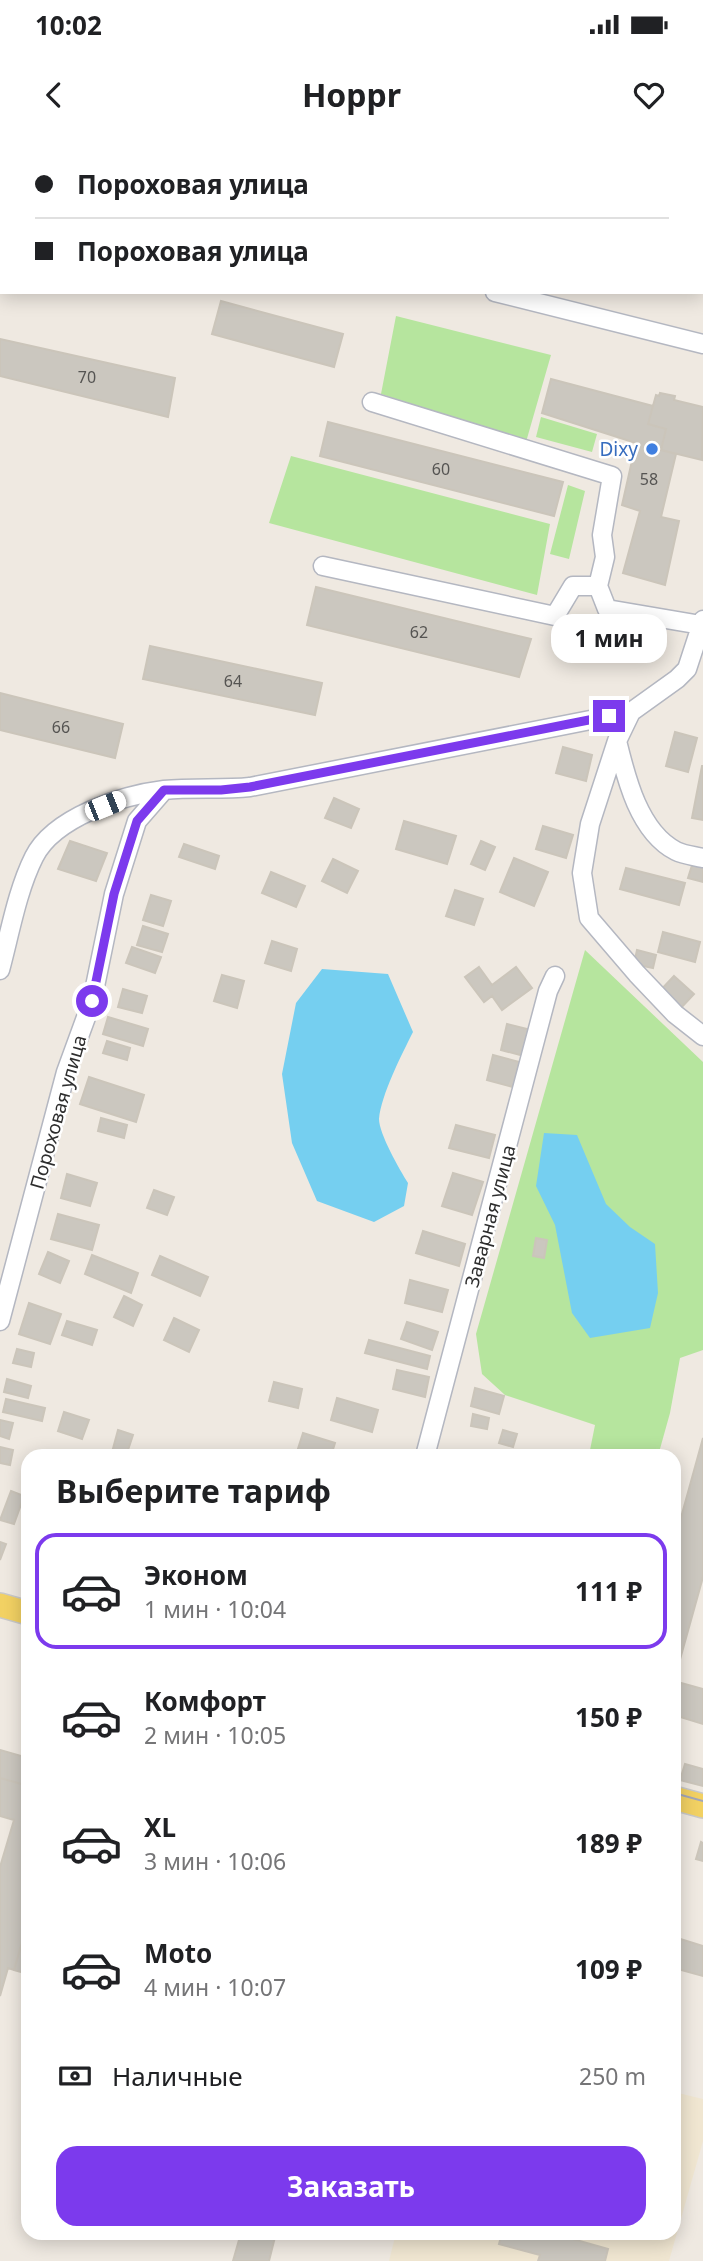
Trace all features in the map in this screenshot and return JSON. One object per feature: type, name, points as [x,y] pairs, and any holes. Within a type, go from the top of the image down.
[{"type":"main road","points":[[0,1605],[21,1612]]},
{"type":"main road","points":[[681,1800],[703,1806]]},
{"type":"street","points":[[503,294],[703,344]]},
{"type":"street","points":[[0,970],[35,855],[54,831],[84,814],[125,797],[164,790],[250,787],[631,712],[677,679],[695,670],[702,622],[607,609],[598,586],[605,557],[603,535],[612,476],[372,402]]},
{"type":"street","points":[[323,566],[555,616],[573,586],[598,586]]},
{"type":"street","points":[[631,712],[617,741],[590,824],[582,873],[589,918],[675,1014],[703,1036]]},
{"type":"street","points":[[617,741],[628,787],[653,832],[676,851],[703,858]]},
{"type":"street","name":"Пороховая улица","points":[[0,1321],[66,1072],[92,1001],[114,894],[137,821],[164,790]]},
{"type":"street","name":"Заварная улица","points":[[427,1449],[548,991],[555,976]]},
{"type":"shaded area","points":[[681,2094],[703,2099],[703,2141],[681,2219]]},
{"type":"shaded area","points":[[394,2240],[675,2240],[669,2261],[389,2261]]},
{"type":"green space","points":[[396,316],[551,355],[526,442],[381,394]]},
{"type":"green space","points":[[541,417],[597,434],[592,452],[536,437]]},
{"type":"green space","points":[[291,456],[550,524],[537,595],[269,523]]},
{"type":"green space","points":[[568,485],[585,491],[569,559],[550,554]]},
{"type":"green space","points":[[585,950],[703,1062],[703,1350],[680,1358],[660,1449],[590,1449],[595,1425],[505,1395],[482,1374],[476,1334]]},
{"type":"water","points":[[322,969],[388,974],[413,1032],[388,1087],[379,1119],[386,1142],[408,1183],[404,1206],[374,1222],[317,1201],[292,1143],[282,1074],[296,1003]]},
{"type":"water","points":[[544,1133],[577,1135],[606,1204],[630,1227],[655,1244],[658,1293],[650,1328],[590,1338],[572,1313],[555,1225],[536,1186]]},
{"type":"building","points":[[221,301],[343,334],[334,367],[212,334]]},
{"type":"building","points":[[0,339],[175,378],[168,417],[0,376]]},
{"type":"building","points":[[551,379],[653,406],[648,424],[666,429],[661,450],[676,454],[661,517],[679,521],[665,585],[623,573],[640,511],[622,505],[636,443],[542,413]]},
{"type":"building","points":[[660,393],[675,396],[674,400],[703,407],[702,460],[661,450],[666,429],[648,424],[656,395],[659,396]]},
{"type":"building","points":[[328,422],[563,482],[554,516],[320,456]]},
{"type":"building","points":[[316,587],[531,639],[519,677],[307,625]]},
{"type":"building","points":[[150,646],[322,683],[315,715],[143,679]]},
{"type":"building","points":[[0,693],[123,724],[115,758],[0,730]]},
{"type":"building","points":[[675,732],[697,738],[688,772],[666,766]]},
{"type":"building","points":[[563,747],[592,755],[586,781],[556,773]]},
{"type":"building","points":[[703,766],[703,820],[692,818]]},
{"type":"building","points":[[334,798],[359,809],[351,828],[325,818]]},
{"type":"building","points":[[404,821],[456,836],[447,864],[396,849]]},
{"type":"building","points":[[543,826],[573,835],[566,858],[536,849]]},
{"type":"building","points":[[70,841],[107,853],[96,881],[58,869]]},
{"type":"building","points":[[481,841],[495,847],[485,870],[471,864]]},
{"type":"building","points":[[184,844],[219,856],[215,869],[179,857]]},
{"type":"building","points":[[514,858],[548,872],[534,906],[500,892]]},
{"type":"building","points":[[333,859],[358,871],[347,893],[322,881]]},
{"type":"building","points":[[693,862],[703,866],[703,882],[688,878]]},
{"type":"building","points":[[626,868],[685,883],[679,905],[620,889]]},
{"type":"building","points":[[271,872],[305,886],[296,907],[262,893]]},
{"type":"building","points":[[455,890],[483,899],[474,925],[446,916]]},
{"type":"building","points":[[151,895],[171,901],[163,926],[143,920]]},
{"type":"building","points":[[143,926],[168,934],[162,952],[137,945]]},
{"type":"building","points":[[663,932],[700,942],[695,962],[658,952]]},
{"type":"building","points":[[272,941],[297,949],[291,971],[265,963]]},
{"type":"building","points":[[132,947],[161,957],[155,973],[126,963]]},
{"type":"building","points":[[637,950],[656,955],[653,968],[634,964]]},
{"type":"building","points":[[479,967],[492,985],[516,967],[532,988],[502,1010],[492,996],[484,1002],[465,977]]},
{"type":"building","points":[[222,975],[244,981],[237,1008],[214,1001]]},
{"type":"building","points":[[674,976],[694,994],[678,1011],[658,993]]},
{"type":"building","points":[[123,989],[147,996],[142,1013],[118,1007]]},
{"type":"building","points":[[108,1017],[148,1029],[143,1046],[103,1034]]},
{"type":"building","points":[[507,1024],[531,1030],[524,1056],[501,1050]]},
{"type":"building","points":[[107,1041],[130,1048],[127,1060],[103,1053]]},
{"type":"building","points":[[493,1055],[519,1062],[513,1087],[487,1080]]},
{"type":"building","points":[[89,1077],[144,1095],[136,1122],[80,1104]]},
{"type":"building","points":[[101,1118],[127,1125],[124,1138],[98,1131]]},
{"type":"building","points":[[456,1125],[495,1135],[489,1158],[449,1148]]},
{"type":"building","points":[[453,1173],[483,1182],[472,1215],[442,1206]]},
{"type":"building","points":[[67,1174],[97,1183],[90,1206],[61,1198]]},
{"type":"building","points":[[154,1190],[174,1197],[167,1215],[147,1208]]},
{"type":"building","points":[[58,1214],[99,1225],[92,1250],[51,1239]]},
{"type":"building","points":[[423,1231],[465,1244],[459,1266],[416,1253]]},
{"type":"building","points":[[536,1238],[547,1240],[544,1258],[533,1256]]},
{"type":"building","points":[[48,1252],[69,1261],[60,1283],[39,1274]]},
{"type":"building","points":[[92,1255],[138,1273],[131,1293],[85,1274]]},
{"type":"building","points":[[160,1256],[208,1277],[200,1296],[152,1275]]},
{"type":"building","points":[[410,1280],[448,1290],[442,1312],[405,1303]]},
{"type":"building","points":[[124,1296],[142,1305],[133,1326],[114,1317]]},
{"type":"building","points":[[29,1303],[61,1314],[50,1344],[19,1334]]},
{"type":"building","points":[[174,1318],[199,1330],[189,1352],[164,1340]]},
{"type":"building","points":[[67,1321],[97,1330],[92,1345],[62,1335]]},
{"type":"building","points":[[407,1322],[438,1332],[432,1350],[401,1339]]},
{"type":"building","points":[[369,1340],[430,1356],[427,1369],[365,1353]]},
{"type":"building","points":[[17,1349],[34,1353],[31,1367],[13,1363]]},
{"type":"building","points":[[397,1370],[429,1377],[425,1397],[393,1389]]},
{"type":"building","points":[[7,1379],[31,1386],[28,1398],[4,1392]]},
{"type":"building","points":[[274,1382],[302,1389],[298,1408],[269,1401]]},
{"type":"building","points":[[475,1388],[504,1396],[499,1414],[471,1406]]},
{"type":"building","points":[[337,1398],[378,1410],[372,1432],[331,1420]]},
{"type":"building","points":[[6,1399],[45,1408],[42,1421],[3,1412]]},
{"type":"building","points":[[64,1412],[89,1420],[82,1439],[58,1431]]},
{"type":"building","points":[[473,1414],[489,1418],[487,1429],[471,1426]]},
{"type":"building","points":[[0,1420],[13,1423],[9,1439],[0,1436]]},
{"type":"building","points":[[118,1430],[133,1435],[128,1449],[113,1449]]},
{"type":"building","points":[[503,1430],[517,1434],[513,1447],[499,1443]]},
{"type":"building","points":[[303,1433],[335,1443],[333,1449],[298,1449]]},
{"type":"building","points":[[703,1438],[703,1577],[681,1656],[681,1518]]},
{"type":"building","points":[[0,1447],[13,1450],[10,1465],[0,1463]]},
{"type":"building","points":[[11,1491],[21,1495],[21,1504],[14,1524],[0,1520]]},
{"type":"building","points":[[0,1542],[6,1544],[0,1560]]},
{"type":"building","points":[[681,1683],[703,1689],[703,1724],[681,1717]]},
{"type":"building","points":[[0,1750],[21,1756],[21,1784],[0,1778]]},
{"type":"building","points":[[685,1764],[703,1769],[703,1786],[681,1780]]},
{"type":"building","points":[[0,1778],[21,1784],[21,1946],[14,1970],[8,1968],[0,1996],[0,1867],[14,1820],[0,1816]]},
{"type":"building","points":[[701,1842],[703,1843],[703,1861],[696,1859]]},
{"type":"building","points":[[681,1939],[703,1946],[703,1976],[681,1970]]},
{"type":"building","points":[[21,1946],[21,1972],[14,1970]]},
{"type":"building","points":[[239,2240],[274,2240],[269,2261],[233,2261]]},
{"type":"building","points":[[500,2240],[576,2240],[608,2249],[605,2261],[538,2261],[540,2255],[499,2244]]},
{"type":"tram line","points":[[681,1795],[703,1801]]},
{"type":"place","name":"Dixy","points":[[652,449]]},
{"type":"route","points":[[92,1001],[114,894],[137,821],[164,790],[250,787],[609,716]]}]
